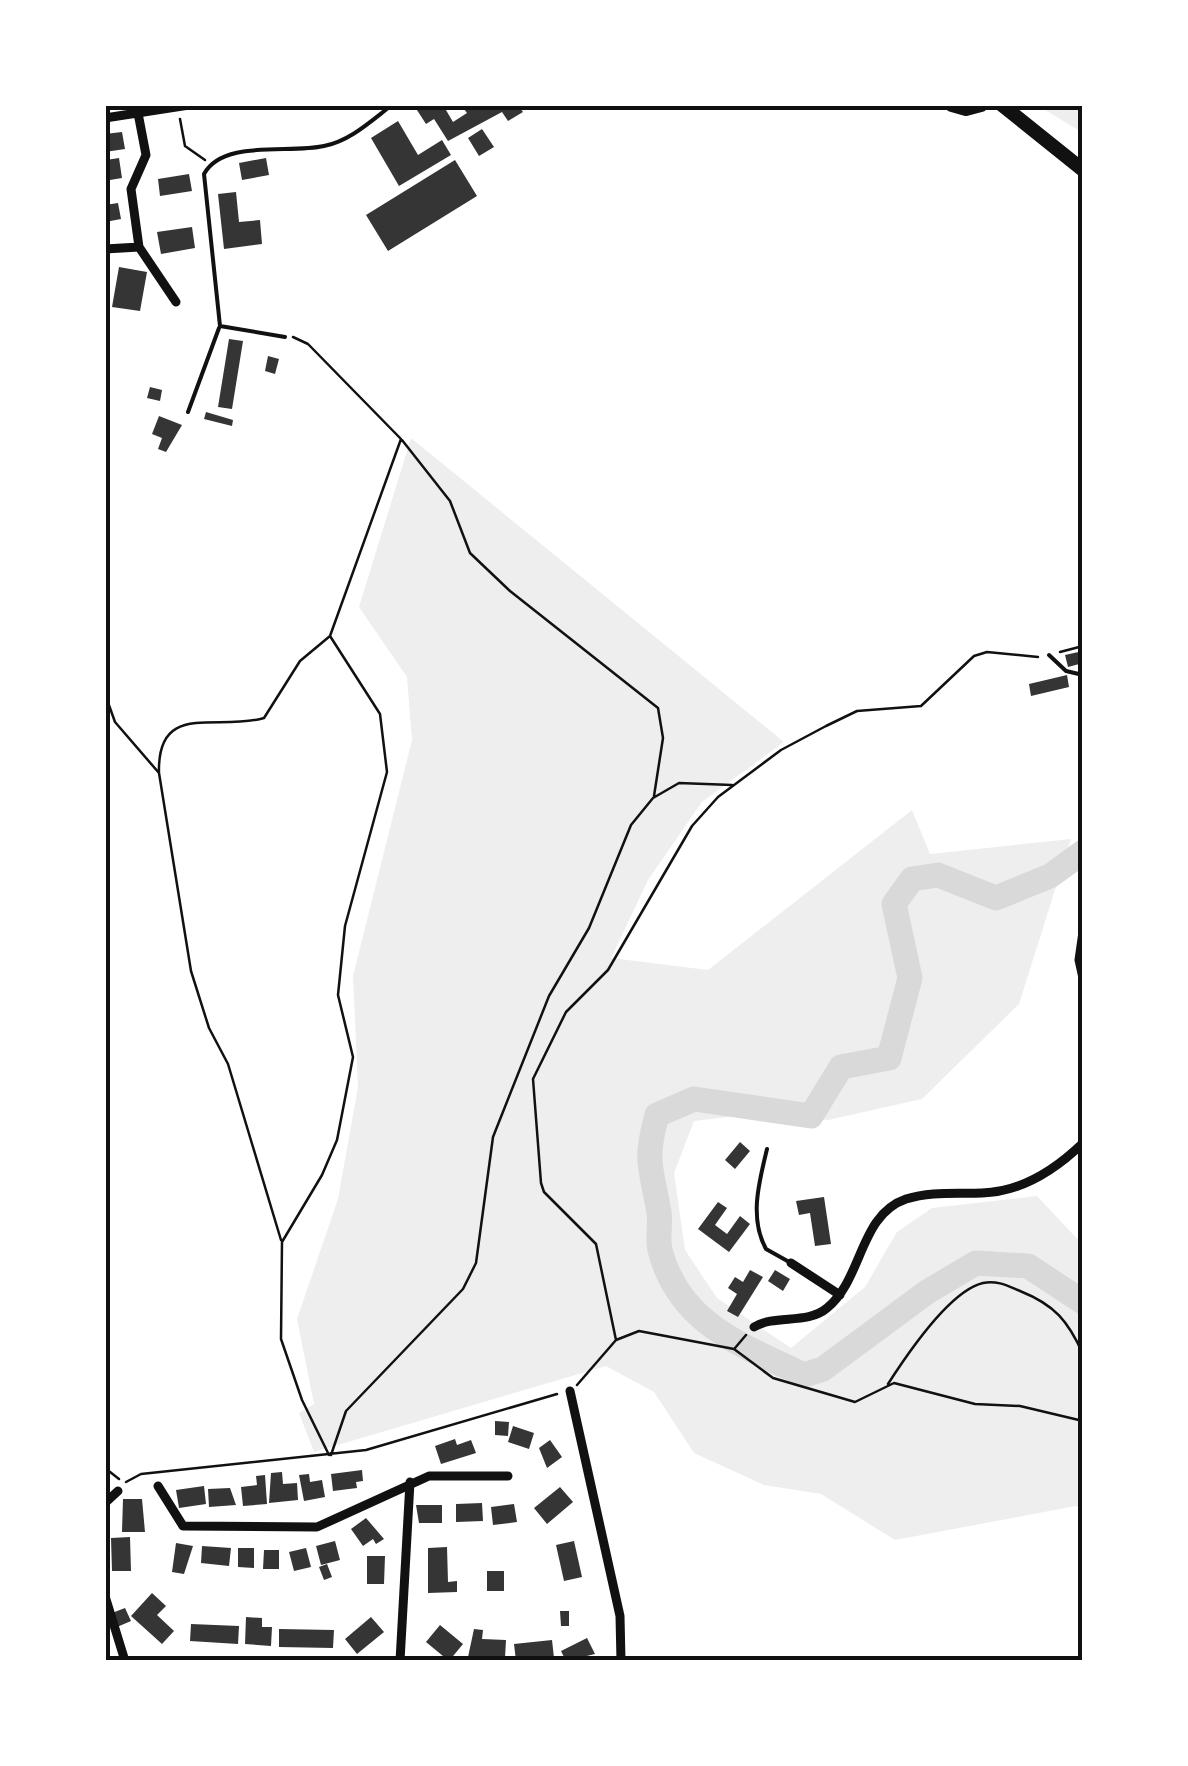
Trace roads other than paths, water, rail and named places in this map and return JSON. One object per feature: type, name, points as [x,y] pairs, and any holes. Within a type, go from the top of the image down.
[{"type":"main road","points":[[952,105],[966,110],[981,105]]},
{"type":"main road","points":[[1002,105],[1083,170]]},
{"type":"street","points":[[105,118],[183,107]]},
{"type":"street","points":[[138,113],[146,155],[131,189],[138,247],[176,302]]},
{"type":"street","points":[[105,249],[138,247]]},
{"type":"street","points":[[1083,932],[1079,960],[1083,978]]},
{"type":"street","points":[[754,1327],[824,1312],[856,1270],[872,1228],[895,1205],[942,1192],[1008,1190],[1036,1180],[1083,1143]]},
{"type":"street","points":[[791,1263],[840,1295]]},
{"type":"street","points":[[570,1390],[620,1616],[621,1661]]},
{"type":"street","points":[[158,1486],[183,1526],[317,1527],[429,1476],[508,1476]]},
{"type":"street","points":[[400,1661],[410,1482]]},
{"type":"street","points":[[105,1503],[121,1487]]},
{"type":"street","points":[[105,1596],[126,1661]]},
{"type":"lane","points":[[188,412],[220,326],[204,174],[210,163],[226,155],[325,146],[352,135],[392,105]]},
{"type":"lane","points":[[220,326],[285,338]]},
{"type":"lane","points":[[1049,654],[1066,671],[1083,676]]},
{"type":"lane","points":[[767,1149],[756,1191],[758,1228],[766,1249],[791,1263]]},
{"type":"waterway","points":[[1083,852],[1050,876],[996,898],[938,875],[912,879],[894,904],[910,978],[889,1058],[841,1067],[811,1116],[694,1099],[657,1115],[650,1154],[660,1250],[682,1297],[736,1342],[804,1375],[823,1369],[927,1292],[976,1263],[1028,1266],[1083,1302]]}]
